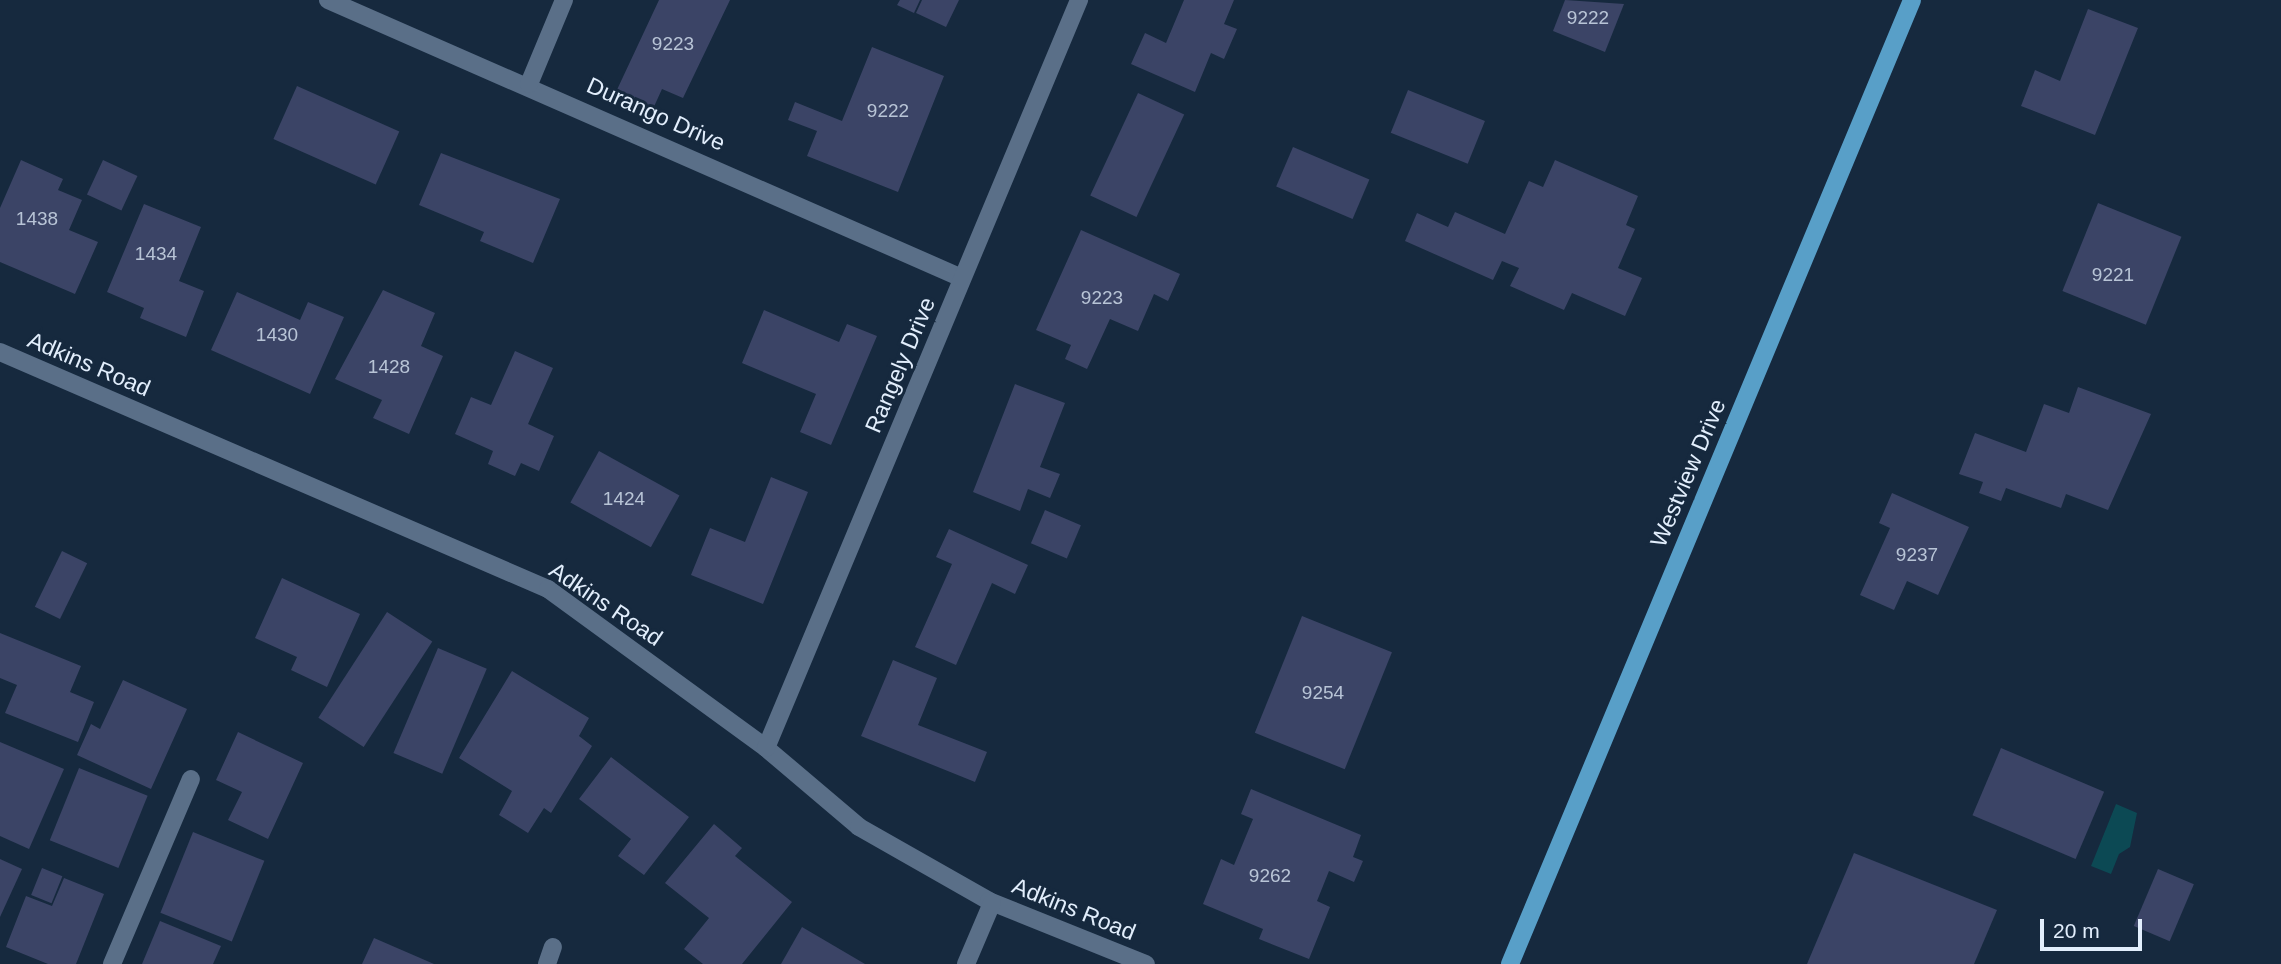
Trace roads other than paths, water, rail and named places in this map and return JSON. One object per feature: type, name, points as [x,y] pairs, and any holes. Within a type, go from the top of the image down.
[{"type":"main road","name":"Westview Drive","points":[[1510,964],[1912,0]]},
{"type":"street","name":"Durango Drive","points":[[328,0],[529,84],[962,278]]},
{"type":"street","points":[[529,84],[564,0]]},
{"type":"street","name":"Rangely Drive","points":[[766,748],[1079,0]]},
{"type":"street","name":"Adkins Road","points":[[0,352],[548,589],[766,748],[859,827],[992,903],[1146,964]]},
{"type":"street","points":[[112,964],[191,779]]},
{"type":"street","points":[[966,964],[992,903]]}]
